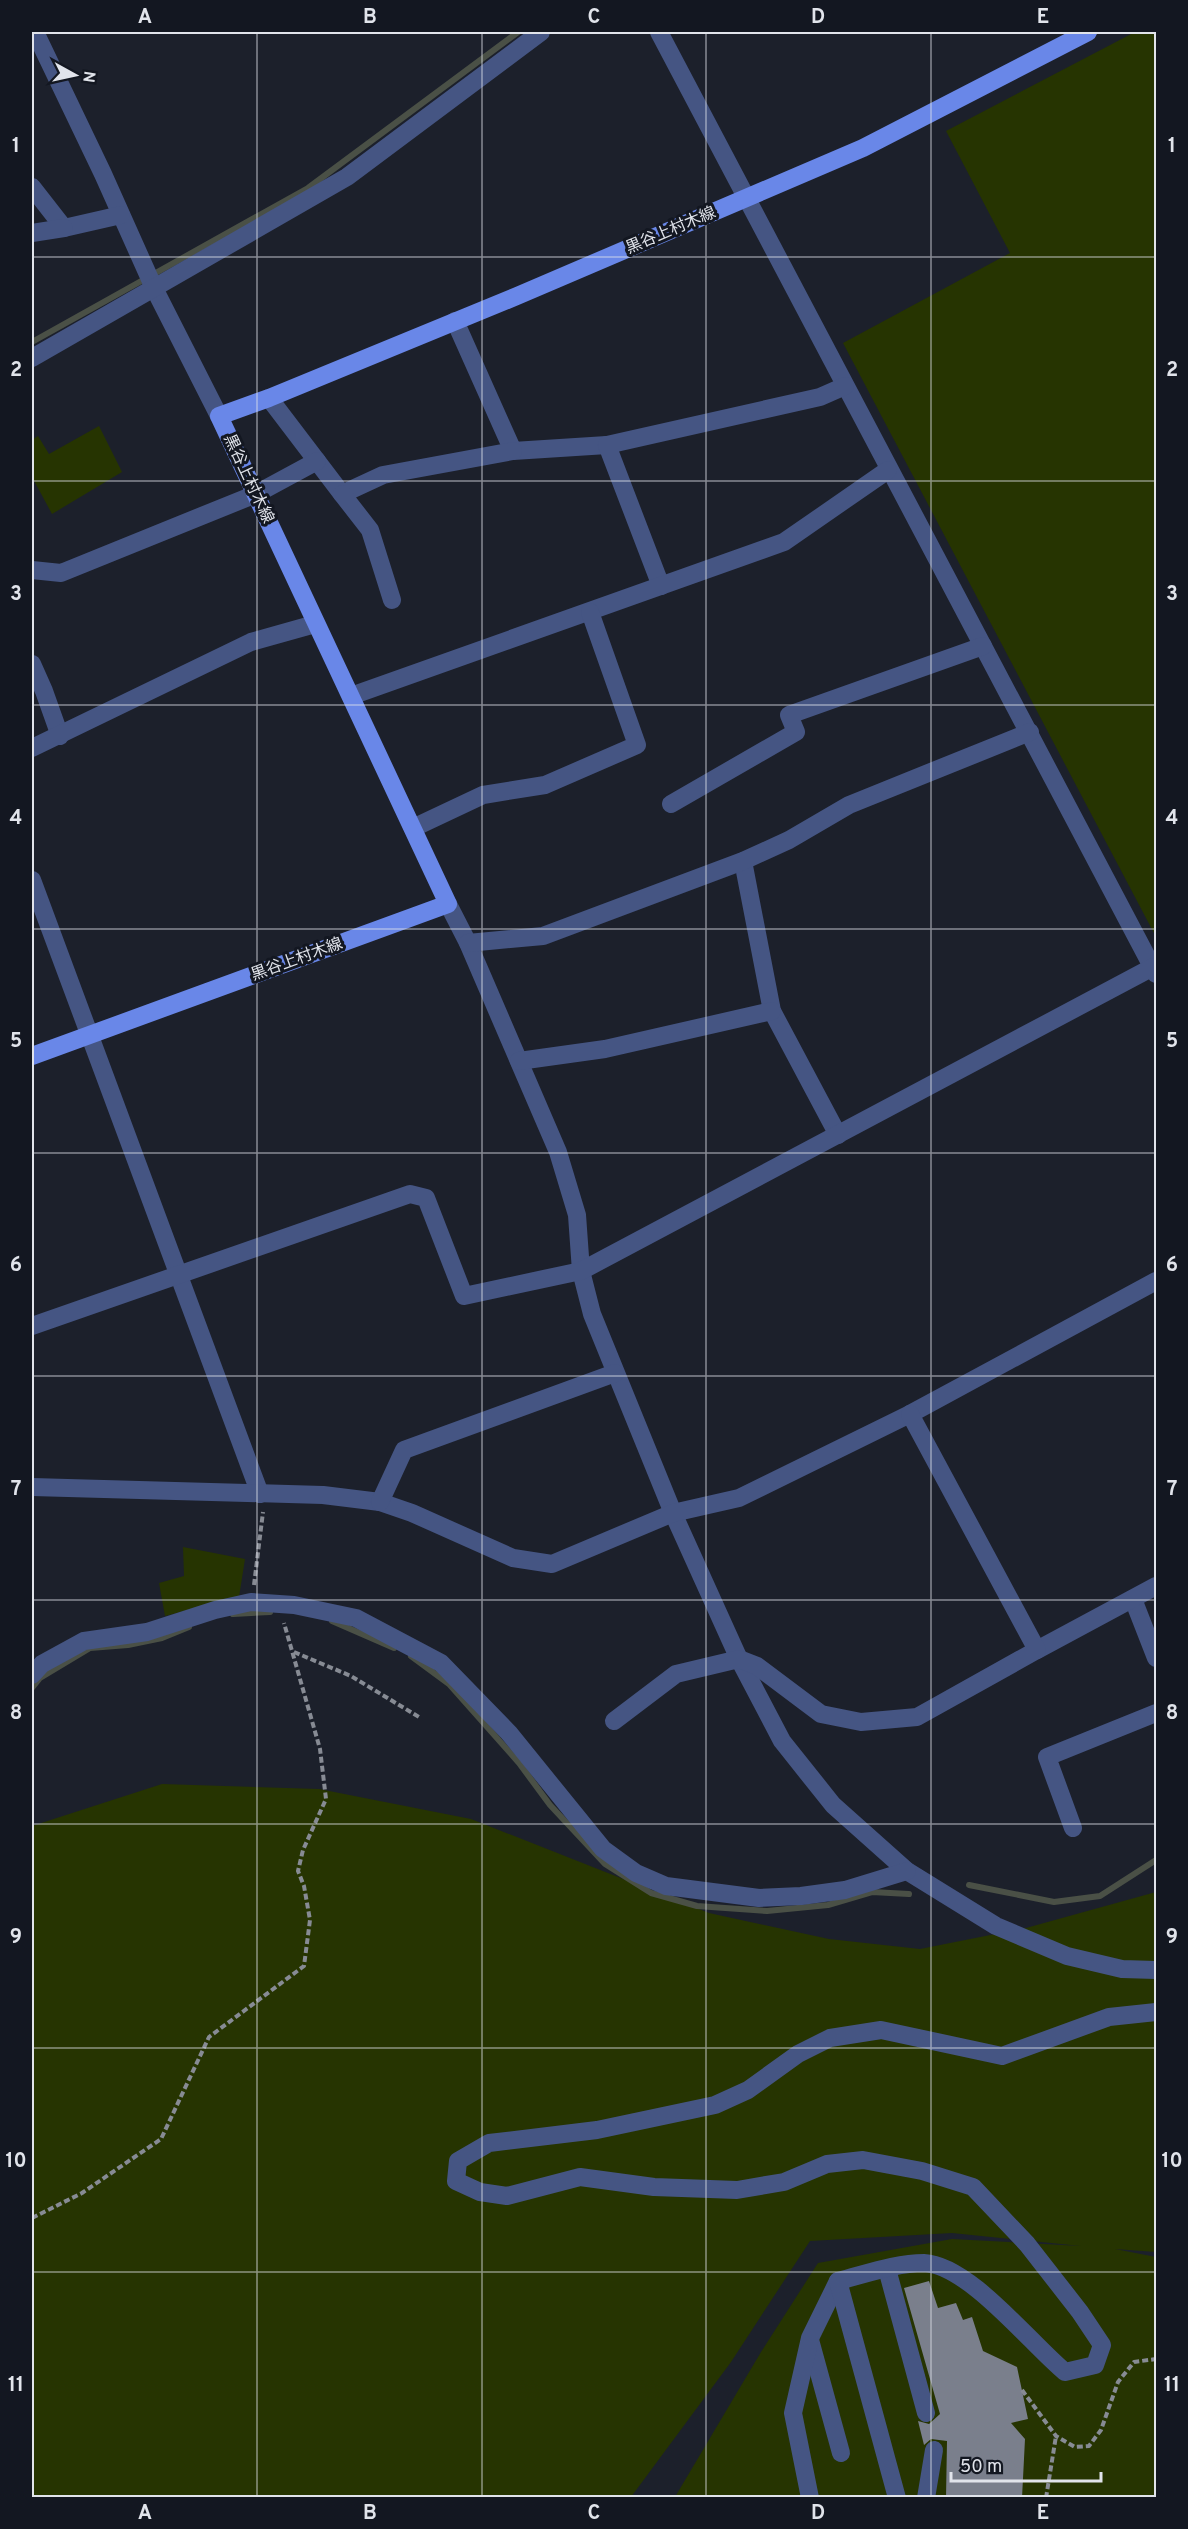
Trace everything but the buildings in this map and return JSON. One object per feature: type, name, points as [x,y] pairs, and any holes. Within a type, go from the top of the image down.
[{"type":"main road","name":"黒谷上村木線","points":[[32,1056],[448,904],[219,416],[269,398],[455,321],[863,148],[1088,32]]},
{"type":"street","points":[[35,32],[103,174],[154,288],[219,416]]},
{"type":"street","points":[[32,357],[346,177],[541,32]]},
{"type":"street","points":[[32,1326],[410,1194],[426,1198],[464,1296],[581,1271],[1155,971],[1030,732],[888,470],[659,32]]},
{"type":"street","points":[[32,187],[64,228]]},
{"type":"street","points":[[32,233],[121,215]]},
{"type":"street","points":[[455,321],[513,451]]},
{"type":"street","points":[[342,494],[383,475],[513,451],[607,445],[820,397],[845,386]]},
{"type":"street","points":[[269,398],[370,530],[392,600]]},
{"type":"street","points":[[607,445],[662,586]]},
{"type":"street","points":[[32,570],[61,573],[256,495],[317,461]]},
{"type":"street","points":[[351,696],[784,542],[888,470]]},
{"type":"street","points":[[413,828],[483,795],[545,785],[637,745],[590,612]]},
{"type":"street","points":[[32,748],[251,642],[315,624]]},
{"type":"street","points":[[670,804],[796,732],[789,715],[983,646]]},
{"type":"street","points":[[32,664],[60,736]]},
{"type":"street","points":[[468,943],[543,936],[742,861],[789,840],[849,805],[1030,732]]},
{"type":"street","points":[[742,861],[772,1011],[838,1135]]},
{"type":"street","points":[[32,880],[88,1036],[260,1494]]},
{"type":"street","points":[[448,904],[468,943],[558,1152],[577,1215],[581,1271],[592,1314],[615,1372],[673,1513],[739,1659],[782,1741],[833,1805],[907,1870],[996,1926],[1066,1956],[1122,1969],[1156,1970]]},
{"type":"street","points":[[519,1061],[605,1049],[772,1011]]},
{"type":"street","points":[[32,1487],[323,1495],[380,1502],[412,1513],[513,1558],[552,1564],[673,1513],[739,1498],[910,1414],[1156,1281]]},
{"type":"street","points":[[380,1502],[404,1450],[615,1372]]},
{"type":"street","points":[[910,1414],[1037,1650]]},
{"type":"street","points":[[614,1721],[676,1674],[739,1659],[757,1666],[821,1714],[861,1722],[917,1717],[1156,1586]]},
{"type":"street","points":[[1132,1599],[1156,1658]]},
{"type":"street","points":[[32,1675],[42,1664],[84,1641],[147,1632],[215,1610],[251,1602],[277,1603],[356,1618],[441,1663],[509,1733],[603,1849],[636,1873],[666,1886],[759,1898],[801,1896],[845,1890],[907,1870]]},
{"type":"street","points":[[1074,1828],[1047,1757],[1156,1713]]},
{"type":"street","points":[[838,2281],[907,2264],[927,2263],[964,2278],[1065,2372],[1095,2365],[1102,2345],[1080,2312],[1027,2244],[973,2187],[922,2171],[863,2160],[827,2164],[784,2182],[737,2190],[654,2187],[580,2177],[507,2196],[480,2192],[456,2181],[458,2161],[489,2143],[597,2130],[716,2106],[748,2090],[798,2054],[830,2038],[881,2030],[1002,2056],[1109,2017],[1156,2012]]},
{"type":"street","points":[[888,2269],[926,2413]]},
{"type":"street","points":[[810,2498],[793,2413],[810,2338],[838,2281]]},
{"type":"street","points":[[838,2281],[897,2498]]},
{"type":"street","points":[[810,2338],[841,2453]]},
{"type":"street","points":[[926,2498],[934,2450]]},
{"type":"path","points":[[251,1602],[264,1515],[260,1494]]},
{"type":"path","points":[[32,2218],[82,2193],[161,2139],[209,2037],[304,1966],[310,1920],[304,1886],[298,1871],[303,1850],[326,1799],[320,1749],[277,1603]]},
{"type":"path","points":[[293,1651],[351,1676],[418,1717]]},
{"type":"path","points":[[1022,2390],[1056,2436],[1075,2447],[1089,2446],[1101,2430],[1118,2382],[1134,2362],[1156,2359]]},
{"type":"path","points":[[1047,2498],[1056,2436]]},
{"type":"green space","points":[[1135,32],[1156,32],[1156,937],[843,343],[1010,253],[946,131]]},
{"type":"green space","points":[[99,426],[122,472],[52,514],[32,477],[32,440],[38,436],[49,454]]},
{"type":"green space","points":[[183,1547],[245,1559],[239,1597],[165,1616],[159,1583],[184,1576]]},
{"type":"green space","points":[[162,1784],[319,1789],[471,1819],[709,1913],[829,1939],[920,1949],[1026,1928],[1156,1892],[1156,2252],[1115,2249],[1156,2257],[1156,2497],[675,2497],[761,2352],[818,2263],[952,2239],[1081,2246],[952,2233],[810,2241],[731,2362],[631,2497],[32,2498],[32,1826]]},
{"type":"waterway","points":[[32,342],[308,188],[518,32]]},
{"type":"waterway","points":[[233,1614],[270,1612]]},
{"type":"waterway","points":[[332,1621],[394,1648]]},
{"type":"waterway","points":[[32,1688],[40,1678],[90,1648],[128,1645],[162,1638],[189,1627]]},
{"type":"waterway","points":[[411,1656],[449,1684],[519,1763],[550,1805],[605,1864],[651,1893],[697,1906],[767,1911],[828,1905],[872,1892],[909,1894]]},
{"type":"waterway","points":[[969,1885],[1054,1902],[1100,1896],[1156,1860]]}]
